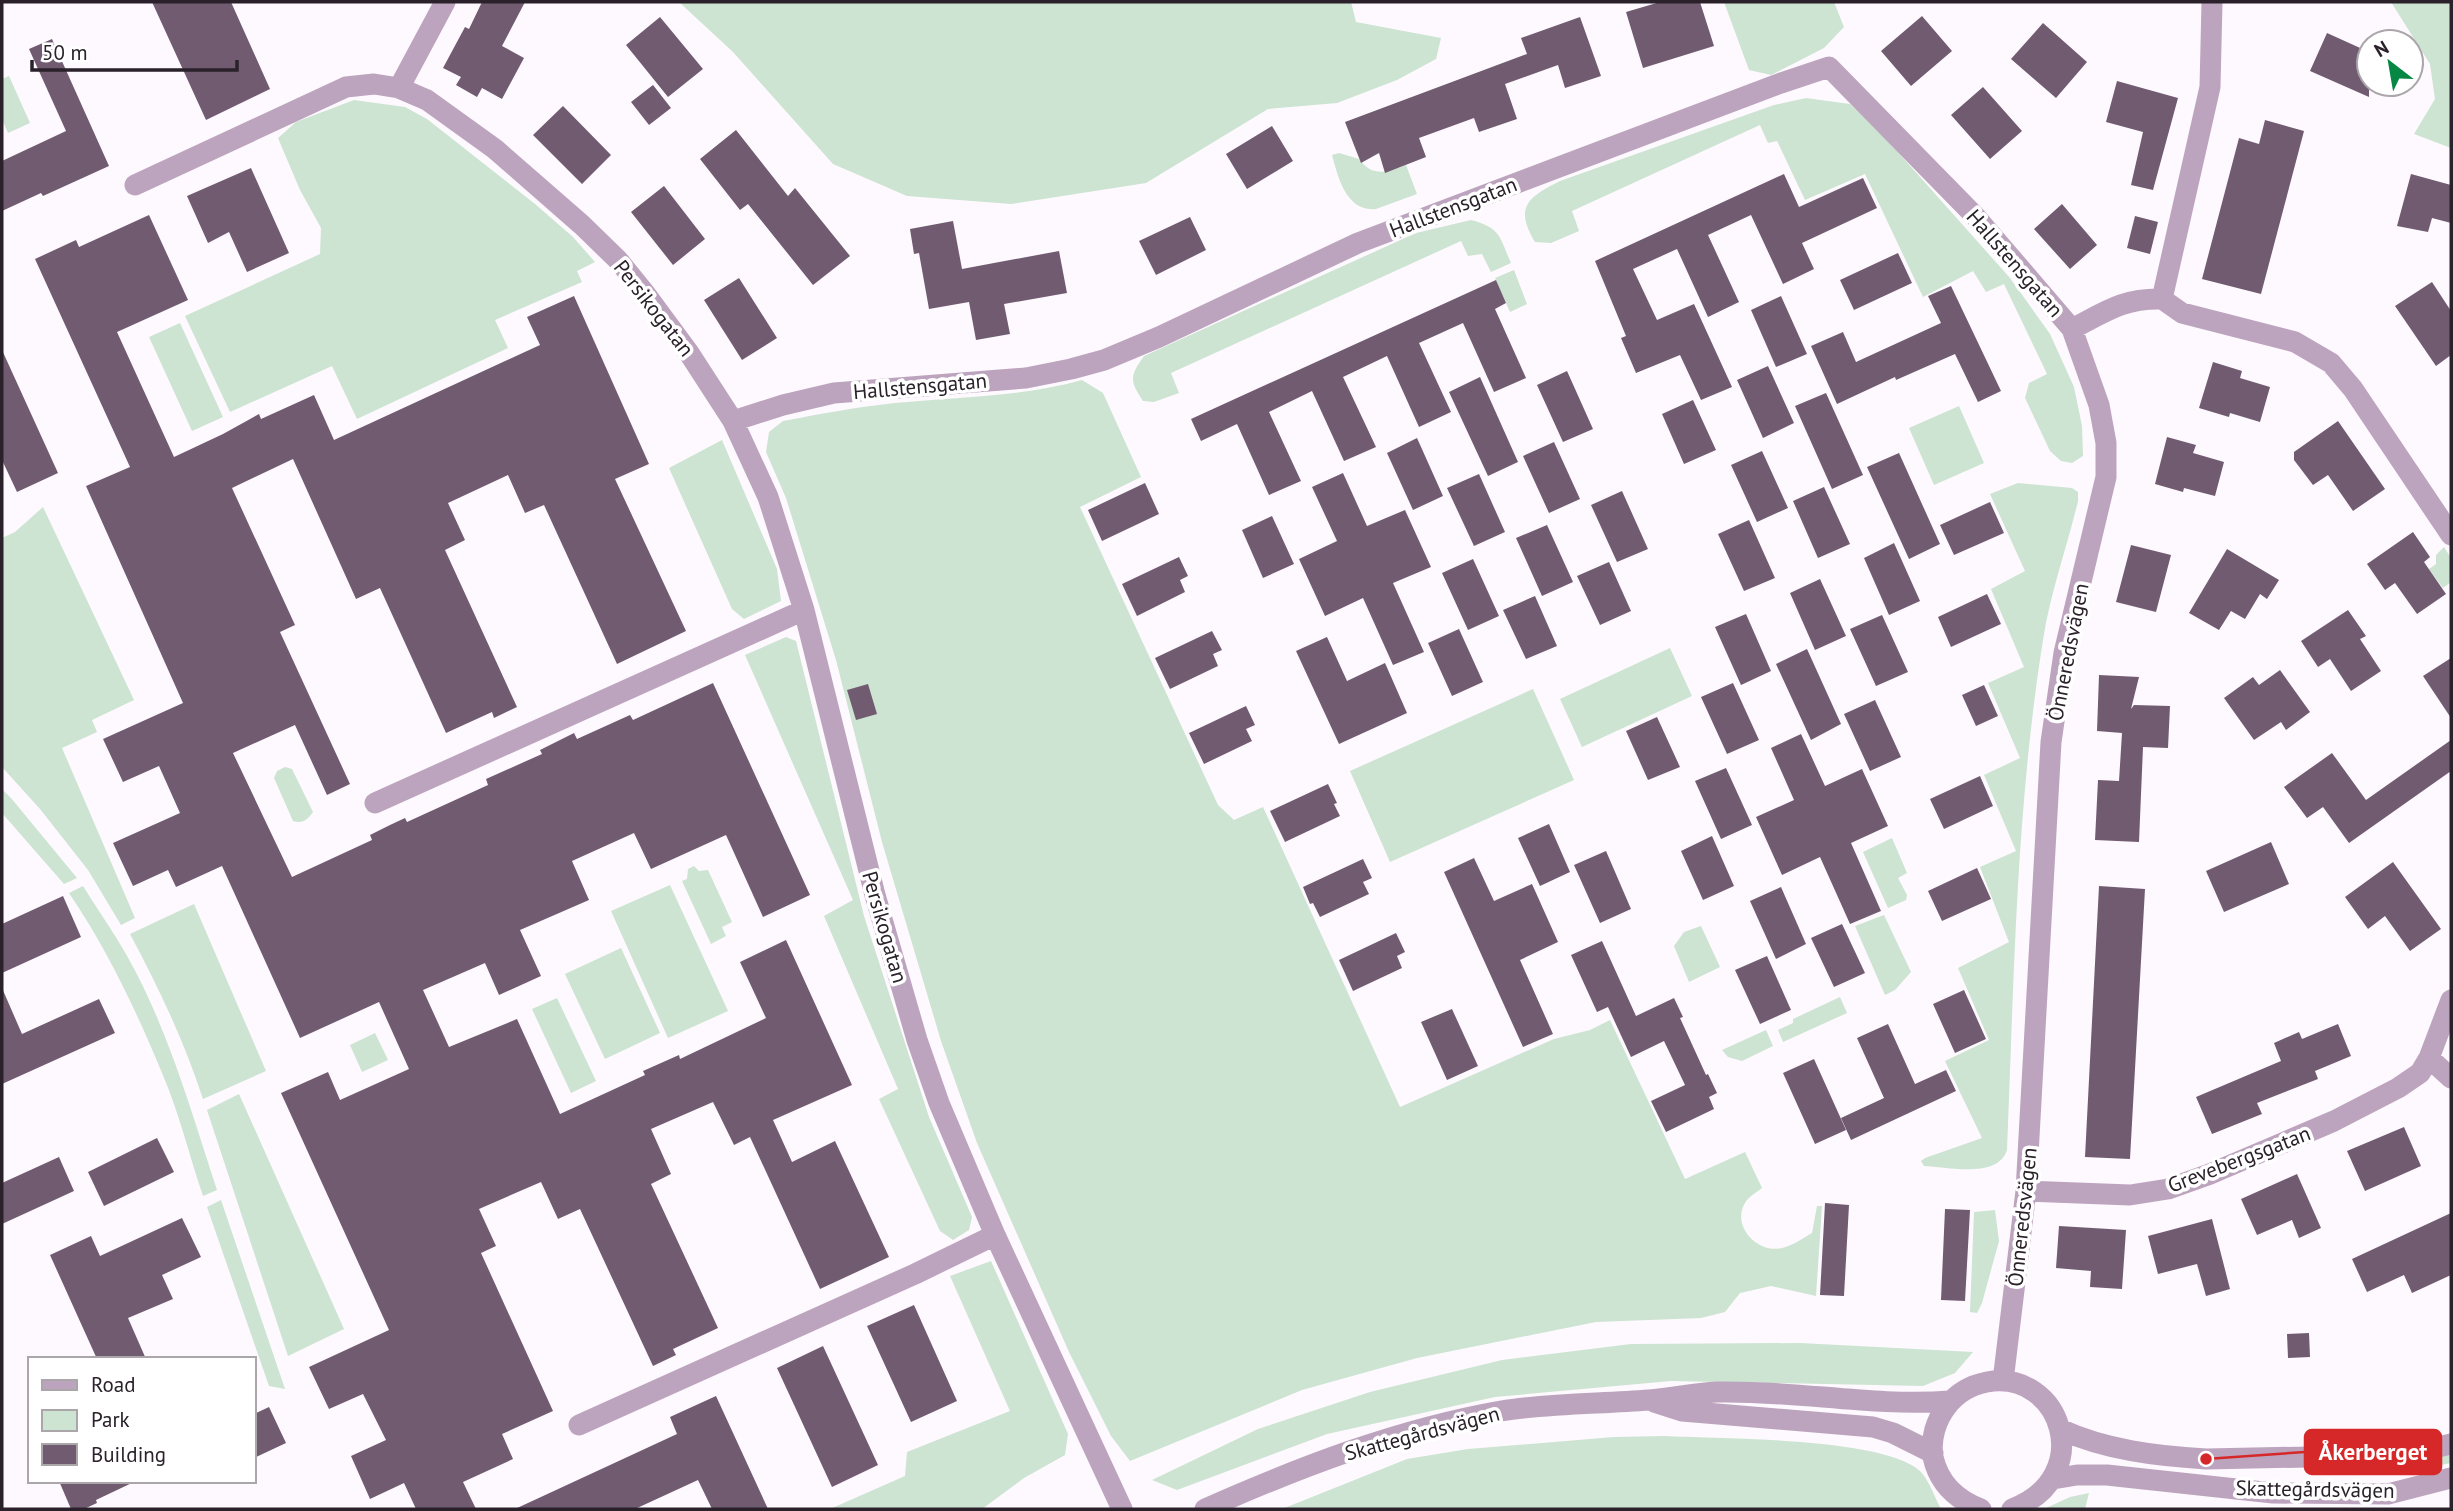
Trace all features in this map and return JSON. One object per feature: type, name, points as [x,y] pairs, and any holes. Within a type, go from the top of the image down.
[{"type":"street","points":[[399,88],[445,2]]},
{"type":"street","points":[[2162,299],[2210,87],[2212,2]]},
{"type":"street","name":"Hallstensgatan","points":[[733,421],[834,393],[1026,378],[1104,360],[1159,337],[1358,243],[1829,67],[1975,216],[2072,329]]},
{"type":"street","name":"Persikogatan","points":[[135,185],[345,87],[374,84],[399,88],[428,100],[495,149],[582,225],[618,260],[645,292],[733,421],[768,497],[804,610],[855,820],[917,1040],[939,1103],[995,1235],[1122,1509]]},
{"type":"street","points":[[2072,329],[2119,305],[2140,299],[2162,299],[2182,313],[2295,342],[2331,363],[2353,389],[2451,536]]},
{"type":"street","name":"Önneredsvägen","points":[[2003,1381],[2026,1191],[2051,742],[2064,653],[2106,477],[2106,443],[2099,405],[2072,329]]},
{"type":"street","points":[[375,803],[804,610]]},
{"type":"street","name":"Grevebergsgatan","points":[[2026,1191],[2130,1195],[2168,1189],[2334,1121],[2398,1088],[2420,1073],[2429,1058],[2451,1000]]},
{"type":"street","points":[[2429,1058],[2451,1078]]},
{"type":"street","points":[[579,1424],[995,1235]]},
{"type":"street","points":[[2003,1381],[2020,1385],[2045,1402],[2060,1429],[2061,1458],[2053,1479],[2039,1496],[2014,1509]]},
{"type":"street","name":"Skattegårdsvägen","points":[[1205,1509],[1314,1463],[1385,1440],[1462,1419],[1536,1407],[1729,1392],[1778,1392],[1915,1404],[1950,1401],[1975,1385],[2003,1381]]},
{"type":"street","name":"Skattegårdsvägen","points":[[1648,1400],[1682,1411],[1873,1427],[1893,1433],[1933,1453]]},
{"type":"street","points":[[1950,1401],[1935,1427],[1933,1453],[1938,1471],[1957,1502],[1981,1509]]},
{"type":"street","name":"Skattegårdsvägen","points":[[2060,1429],[2110,1447],[2206,1459],[2404,1455],[2451,1444]]},
{"type":"street","name":"Skattegårdsvägen","points":[[2053,1479],[2077,1475],[2107,1475],[2273,1493],[2388,1494],[2451,1478]]},
{"type":"green space","points":[[679,2],[1351,2],[1356,22],[1441,38],[1436,59],[1397,80],[1337,103],[1268,109],[1146,183],[1011,204],[907,196],[833,164],[733,52]]},
{"type":"green space","points":[[1724,2],[1834,2],[1844,27],[1824,48],[1771,75],[1749,70]]},
{"type":"green space","points":[[2391,2],[2451,2],[2451,148],[2414,134],[2435,99],[2430,64],[2425,56],[2425,28],[2407,28]]},
{"type":"green space","points":[[9,76],[30,123],[8,133],[2,119],[2,79]]},
{"type":"green space","points":[[1806,98],[1850,104],[1880,132],[2010,278],[2050,334],[2074,387],[2082,426],[2083,456],[2072,463],[2061,461],[2050,451],[2025,398],[2029,383],[2047,374],[2004,284],[1986,292],[1973,271],[1923,297],[1865,174],[1805,200],[1777,141],[1768,143],[1760,125],[1572,211],[1579,231],[1551,243],[1535,242],[1526,220],[1528,204],[1540,192],[1560,181],[1774,105]]},
{"type":"green space","points":[[354,100],[405,107],[427,119],[535,204],[573,237],[595,262],[577,271],[582,282],[495,320],[508,348],[357,419],[332,366],[230,412],[185,316],[320,254],[321,228],[300,190],[278,138],[296,122]]},
{"type":"green space","points":[[1339,153],[1359,159],[1374,171],[1386,171],[1406,165],[1417,194],[1376,209],[1357,205],[1345,191],[1337,173],[1332,155]]},
{"type":"green space","points":[[1471,220],[1488,226],[1498,234],[1511,263],[1491,272],[1482,254],[1468,256],[1461,241],[1171,373],[1179,393],[1154,402],[1143,401],[1135,388],[1134,373],[1144,356],[1416,233]]},
{"type":"green space","points":[[1514,270],[1527,304],[1510,312],[1495,278]]},
{"type":"green space","points":[[180,323],[223,417],[192,431],[149,337]]},
{"type":"green space","points":[[1082,380],[1103,393],[1141,477],[1080,507],[1218,805],[1234,820],[1263,807],[1400,1107],[1554,1039],[1590,1030],[1610,1020],[1685,1179],[1745,1152],[1762,1188],[1746,1201],[1742,1212],[1744,1229],[1749,1236],[1764,1247],[1786,1247],[1812,1233],[1817,1206],[1822,1206],[1816,1296],[1771,1286],[1740,1293],[1725,1312],[1701,1318],[1596,1322],[1417,1358],[1302,1390],[1130,1461],[1111,1436],[1069,1352],[977,1143],[941,1041],[882,842],[836,660],[786,498],[766,452],[769,432],[783,421],[881,405],[1036,390]]},
{"type":"green space","points":[[1959,406],[1984,463],[1934,485],[1909,428]]},
{"type":"green space","points":[[722,440],[777,569],[781,601],[744,619],[732,609],[669,468]]},
{"type":"green space","points":[[2018,483],[2072,488],[2078,492],[2078,501],[2046,623],[2034,703],[2014,958],[2007,1150],[2002,1159],[1994,1165],[1983,1168],[1924,1166],[1921,1161],[1925,1158],[1982,1138],[1945,1061],[1989,1040],[1958,968],[2009,942],[1980,867],[2016,851],[1984,775],[2020,758],[1988,683],[2024,667],[1991,589],[2025,571],[1990,494]]},
{"type":"green space","points":[[43,507],[134,700],[92,720],[97,732],[62,748],[135,918],[121,925],[88,870],[40,809],[2,767],[2,538],[15,532]]},
{"type":"green space","points":[[2444,547],[2451,558],[2451,582],[2443,588],[2429,569],[2436,564],[2436,555]]},
{"type":"green space","points":[[786,637],[796,641],[864,916],[929,1117],[972,1217],[969,1230],[953,1240],[940,1231],[879,1099],[898,1089],[824,916],[853,900],[745,655]]},
{"type":"green space","points":[[1670,648],[1692,696],[1582,747],[1560,699]]},
{"type":"green space","points":[[1533,689],[1574,780],[1390,862],[1350,771]]},
{"type":"green space","points":[[285,767],[292,769],[313,812],[302,822],[293,821],[274,778],[277,771]]},
{"type":"green space","points":[[2,789],[77,878],[64,884],[2,813]]},
{"type":"green space","points":[[1892,838],[1907,873],[1898,878],[1907,895],[1906,900],[1888,908],[1863,852]]},
{"type":"green space","points":[[694,866],[699,871],[708,870],[732,922],[722,927],[726,936],[711,944],[682,881],[687,879],[688,869]]},
{"type":"green space","points":[[670,885],[728,1011],[668,1038],[611,911]]},
{"type":"green space","points":[[83,886],[126,954],[166,1040],[217,1190],[203,1196],[174,1103],[142,1026],[108,958],[69,893]]},
{"type":"green space","points":[[194,904],[266,1071],[203,1099],[170,1015],[130,934]]},
{"type":"green space","points":[[1884,915],[1911,972],[1895,990],[1885,995],[1855,926]]},
{"type":"green space","points":[[1701,926],[1720,967],[1689,982],[1674,946],[1684,932]]},
{"type":"green space","points":[[621,948],[660,1033],[605,1059],[565,974]]},
{"type":"green space","points":[[1840,997],[1847,1013],[1783,1042],[1778,1030],[1793,1023],[1793,1019]]},
{"type":"green space","points":[[557,998],[596,1081],[571,1093],[532,1009]]},
{"type":"green space","points":[[1766,1030],[1773,1046],[1742,1061],[1728,1057],[1722,1050]]},
{"type":"green space","points":[[375,1033],[388,1060],[362,1072],[350,1045]]},
{"type":"green space","points":[[239,1094],[344,1329],[288,1356],[207,1110]]},
{"type":"green space","points":[[221,1200],[285,1389],[269,1386],[207,1207]]},
{"type":"green space","points":[[1995,1210],[1999,1241],[1982,1303],[1977,1313],[1970,1312],[1974,1212]]},
{"type":"green space","points":[[991,1261],[1068,1434],[1065,1455],[1024,1478],[982,1509],[830,1509],[905,1476],[907,1452],[1010,1411],[950,1276]]},
{"type":"green space","points":[[1800,1343],[1973,1352],[1955,1373],[1923,1386],[1671,1381],[1495,1397],[1327,1434],[1177,1490],[1152,1480],[1258,1429],[1370,1392],[1502,1360],[1631,1344]]},
{"type":"green space","points":[[1665,1436],[1799,1442],[1873,1452],[1901,1460],[1920,1471],[1941,1509],[1282,1509],[1407,1459],[1468,1449],[1614,1437]]},
{"type":"green space","points":[[2451,1451],[2451,1463],[2402,1473],[2357,1475],[2354,1469]]},
{"type":"green space","points":[[2089,1493],[2085,1509],[2044,1509],[2070,1497]]},
{"type":"building","points":[[152,2],[231,2],[270,89],[206,120]]},
{"type":"building","points":[[482,2],[525,2],[502,46],[524,58],[502,99],[482,88],[477,97],[456,85],[461,77],[443,68],[465,27],[469,29]]},
{"type":"building","points":[[1660,2],[1700,2],[1714,46],[1643,68],[1626,12]]},
{"type":"building","points":[[1922,16],[1952,51],[1911,86],[1881,51]]},
{"type":"building","points":[[660,17],[703,69],[668,97],[626,45]]},
{"type":"building","points":[[1580,17],[1601,76],[1565,88],[1558,65],[1505,84],[1517,119],[1479,132],[1474,118],[1419,138],[1426,157],[1385,173],[1379,153],[1361,163],[1345,122],[1527,54],[1521,38]]},
{"type":"building","points":[[2043,23],[2087,62],[2056,98],[2011,59]]},
{"type":"building","points":[[2327,33],[2355,46],[2355,91],[2310,71]]},
{"type":"building","points":[[52,39],[109,166],[2,211],[2,161],[66,131],[29,49]]},
{"type":"building","points":[[2117,81],[2178,98],[2153,190],[2131,185],[2143,132],[2106,122]]},
{"type":"building","points":[[653,85],[671,108],[649,125],[631,102]]},
{"type":"building","points":[[1983,87],[2022,131],[1990,159],[1951,115]]},
{"type":"building","points":[[563,106],[611,155],[582,184],[533,135]]},
{"type":"building","points":[[2265,120],[2304,131],[2261,294],[2202,279],[2239,138],[2259,144]]},
{"type":"building","points":[[1272,126],[1293,161],[1247,189],[1226,154]]},
{"type":"building","points":[[736,130],[788,196],[795,188],[850,256],[813,285],[748,204],[740,210],[700,159]]},
{"type":"building","points":[[251,168],[289,253],[247,272],[229,232],[208,243],[187,196]]},
{"type":"building","points":[[1784,174],[1799,207],[1863,178],[1877,208],[1802,243],[1814,269],[1783,284],[1751,215],[1708,235],[1739,302],[1708,317],[1677,249],[1633,269],[1657,320],[1694,304],[1732,387],[1701,400],[1680,355],[1636,373],[1621,338],[1626,336],[1595,261]]},
{"type":"building","points":[[2411,174],[2451,185],[2451,223],[2432,218],[2428,232],[2397,226]]},
{"type":"building","points":[[664,186],[705,239],[673,265],[631,212]]},
{"type":"building","points":[[2062,204],[2097,245],[2070,269],[2034,229]]},
{"type":"building","points":[[149,215],[188,300],[117,332],[174,457],[259,414],[261,419],[314,395],[334,440],[540,345],[527,317],[574,296],[649,464],[615,479],[686,631],[617,664],[544,505],[525,513],[508,475],[448,503],[465,540],[445,550],[517,707],[494,718],[492,712],[446,733],[380,588],[356,599],[293,459],[232,488],[295,625],[280,632],[350,784],[327,795],[295,725],[233,753],[292,877],[372,840],[370,835],[390,825],[405,818],[407,822],[488,785],[486,779],[542,754],[540,750],[574,733],[577,739],[630,715],[633,720],[713,683],[810,895],[763,917],[726,835],[651,869],[634,833],[572,861],[589,900],[520,930],[541,976],[499,995],[485,963],[423,990],[449,1047],[517,1019],[560,1114],[645,1075],[643,1071],[679,1055],[680,1059],[766,1018],[740,962],[786,940],[852,1085],[773,1120],[792,1162],[835,1141],[889,1257],[820,1289],[750,1137],[734,1145],[713,1102],[651,1129],[671,1174],[651,1184],[718,1328],[673,1349],[676,1355],[653,1366],[580,1209],[558,1219],[541,1182],[479,1209],[496,1246],[481,1253],[553,1411],[502,1434],[513,1459],[463,1482],[476,1509],[416,1509],[404,1483],[370,1499],[351,1456],[386,1440],[363,1394],[329,1409],[309,1367],[389,1330],[281,1093],[328,1072],[340,1100],[409,1069],[379,1002],[300,1038],[222,866],[176,887],[168,870],[133,886],[113,843],[180,813],[159,766],[123,782],[103,739],[183,703],[86,486],[130,467],[35,259],[76,240],[79,247]]},
{"type":"building","points":[[2135,216],[2158,222],[2150,254],[2127,248]]},
{"type":"building","points":[[1190,217],[1206,250],[1156,275],[1139,241]]},
{"type":"building","points":[[953,221],[962,269],[1059,251],[1067,293],[1004,304],[1010,334],[976,340],[969,302],[929,309],[919,253],[914,254],[910,229]]},
{"type":"building","points":[[1898,253],[1912,283],[1854,310],[1840,280]]},
{"type":"building","points":[[739,278],[777,338],[742,360],[704,300]]},
{"type":"building","points":[[1496,280],[1506,303],[1495,309],[1526,378],[1494,392],[1463,323],[1419,343],[1451,412],[1419,427],[1387,356],[1343,377],[1376,447],[1344,461],[1312,391],[1269,412],[1301,481],[1269,495],[1237,424],[1201,441],[1191,419]]},
{"type":"building","points":[[2432,282],[2451,311],[2451,355],[2436,366],[2395,306]]},
{"type":"building","points":[[1951,286],[2001,391],[1978,402],[1955,354],[1896,380],[1895,377],[1837,404],[1811,346],[1843,332],[1856,362],[1941,323],[1928,296]]},
{"type":"building","points":[[1781,296],[1807,354],[1776,367],[1751,310]]},
{"type":"building","points":[[2,350],[58,473],[17,492],[2,460]]},
{"type":"building","points":[[2213,362],[2242,371],[2240,378],[2270,387],[2260,422],[2199,408]]},
{"type":"building","points":[[1768,366],[1794,423],[1763,438],[1737,380]]},
{"type":"building","points":[[1567,371],[1593,429],[1563,442],[1537,385]]},
{"type":"building","points":[[1480,377],[1518,462],[1488,476],[1449,392]]},
{"type":"building","points":[[1826,393],[1863,475],[1832,489],[1795,406]]},
{"type":"building","points":[[1693,400],[1716,450],[1684,464],[1662,414]]},
{"type":"building","points":[[2338,421],[2385,489],[2353,511],[2328,475],[2313,485],[2294,460],[2294,452]]},
{"type":"building","points":[[2167,437],[2196,445],[2193,453],[2224,462],[2215,496],[2184,488],[2183,492],[2155,484]]},
{"type":"building","points":[[1417,438],[1443,496],[1413,510],[1387,453]]},
{"type":"building","points":[[1554,442],[1580,499],[1549,513],[1523,456]]},
{"type":"building","points":[[1762,451],[1788,508],[1757,522],[1731,465]]},
{"type":"building","points":[[1899,453],[1940,544],[1909,559],[1867,467]]},
{"type":"building","points":[[1343,473],[1367,526],[1405,510],[1431,567],[1393,583],[1424,652],[1393,665],[1363,598],[1325,616],[1299,559],[1337,541],[1312,487]]},
{"type":"building","points":[[1479,474],[1505,532],[1474,546],[1447,488]]},
{"type":"building","points":[[1145,483],[1159,514],[1102,541],[1088,510]]},
{"type":"building","points":[[1824,487],[1850,544],[1818,558],[1793,501]]},
{"type":"building","points":[[1622,491],[1648,549],[1617,562],[1591,505]]},
{"type":"building","points":[[1990,502],[2004,533],[1954,555],[1940,525]]},
{"type":"building","points":[[1272,516],[1294,564],[1263,578],[1242,530]]},
{"type":"building","points":[[1749,520],[1775,578],[1744,591],[1718,534]]},
{"type":"building","points":[[1547,525],[1573,582],[1542,596],[1516,538]]},
{"type":"building","points":[[2413,532],[2430,557],[2424,562],[2446,594],[2417,614],[2395,583],[2385,590],[2367,564]]},
{"type":"building","points":[[1894,543],[1920,601],[1889,615],[1864,558]]},
{"type":"building","points":[[2131,545],[2171,555],[2156,612],[2116,602]]},
{"type":"building","points":[[2227,549],[2279,580],[2267,599],[2260,594],[2245,619],[2231,611],[2219,630],[2189,613]]},
{"type":"building","points":[[1179,557],[1188,576],[1180,580],[1185,592],[1137,616],[1122,584]]},
{"type":"building","points":[[1473,559],[1499,616],[1468,630],[1442,573]]},
{"type":"building","points":[[1609,562],[1631,611],[1600,625],[1577,576]]},
{"type":"building","points":[[1820,579],[1846,636],[1815,650],[1790,593]]},
{"type":"building","points":[[1987,594],[2001,624],[1951,647],[1938,617]]},
{"type":"building","points":[[1535,596],[1557,646],[1526,659],[1503,610]]},
{"type":"building","points":[[2348,610],[2366,636],[2360,639],[2381,671],[2351,691],[2330,659],[2318,667],[2301,641]]},
{"type":"building","points":[[1746,614],[1771,671],[1741,685],[1715,627]]},
{"type":"building","points":[[1882,615],[1908,672],[1876,686],[1850,629]]},
{"type":"building","points":[[1459,629],[1483,682],[1452,696],[1428,643]]},
{"type":"building","points":[[1212,631],[1222,650],[1213,654],[1218,666],[1170,689],[1155,658]]},
{"type":"building","points":[[1327,637],[1347,681],[1385,663],[1407,713],[1339,744],[1296,651]]},
{"type":"building","points":[[1807,649],[1841,724],[1811,740],[1776,664]]},
{"type":"building","points":[[2451,658],[2451,718],[2423,676]]},
{"type":"building","points":[[2280,670],[2310,712],[2286,730],[2281,722],[2254,740],[2224,698],[2253,677],[2259,685]]},
{"type":"building","points":[[2099,675],[2139,677],[2131,709],[2134,705],[2170,706],[2168,748],[2143,747],[2139,842],[2095,840],[2098,780],[2119,781],[2122,733],[2097,731]]},
{"type":"building","points":[[1733,683],[1759,740],[1727,754],[1701,697]]},
{"type":"building","points":[[868,684],[877,714],[856,720],[847,690]]},
{"type":"building","points":[[1984,685],[1998,716],[1976,726],[1962,695]]},
{"type":"building","points":[[1875,700],[1901,757],[1870,771],[1844,714]]},
{"type":"building","points":[[1246,706],[1255,725],[1246,729],[1252,741],[1204,764],[1189,733]]},
{"type":"building","points":[[1657,717],[1680,767],[1648,780],[1626,731]]},
{"type":"building","points":[[1801,734],[1825,786],[1862,769],[1888,826],[1851,843],[1881,911],[1850,924],[1820,857],[1782,875],[1756,817],[1794,800],[1771,748]]},
{"type":"building","points":[[2451,740],[2451,771],[2349,843],[2323,807],[2307,818],[2284,787],[2332,753],[2366,800]]},
{"type":"building","points":[[1726,768],[1752,825],[1721,839],[1695,781]]},
{"type":"building","points":[[1980,776],[1993,806],[1944,829],[1930,799]]},
{"type":"building","points":[[1328,784],[1340,816],[1285,842],[1270,811]]},
{"type":"building","points":[[1549,824],[1570,872],[1540,886],[1518,838]]},
{"type":"building","points":[[1712,836],[1734,886],[1703,900],[1681,851]]},
{"type":"building","points":[[2271,842],[2289,884],[2224,912],[2206,871]]},
{"type":"building","points":[[1606,851],[1631,909],[1600,923],[1574,865]]},
{"type":"building","points":[[1474,858],[1494,901],[1532,884],[1558,942],[1520,960],[1553,1034],[1523,1047],[1444,872]]},
{"type":"building","points":[[1363,859],[1372,878],[1363,882],[1369,894],[1320,917],[1313,903],[1310,904],[1303,887]]},
{"type":"building","points":[[2393,862],[2441,929],[2410,951],[2385,916],[2368,929],[2345,897]]},
{"type":"building","points":[[1977,868],[1991,899],[1942,921],[1928,891]]},
{"type":"building","points":[[2099,886],[2145,889],[2130,1159],[2085,1157]]},
{"type":"building","points":[[1781,887],[1806,944],[1776,959],[1750,901]]},
{"type":"building","points":[[63,896],[81,937],[2,973],[2,924]]},
{"type":"building","points":[[1842,924],[1865,973],[1834,987],[1811,938]]},
{"type":"building","points":[[1396,933],[1405,952],[1397,956],[1402,968],[1353,991],[1339,960]]},
{"type":"building","points":[[1602,941],[1636,1016],[1674,998],[1683,1017],[1680,1018],[1717,1093],[1709,1097],[1714,1109],[1666,1132],[1651,1101],[1685,1085],[1664,1041],[1631,1057],[1608,1007],[1597,1012],[1571,955]]},
{"type":"building","points":[[1767,956],[1791,1010],[1760,1024],[1735,970]]},
{"type":"building","points":[[2,988],[22,1034],[99,999],[115,1033],[2,1084]]},
{"type":"building","points":[[1964,990],[1986,1039],[1955,1053],[1933,1004]]},
{"type":"building","points":[[1452,1009],[1478,1066],[1447,1080],[1421,1022]]},
{"type":"building","points":[[1888,1024],[1915,1084],[1946,1070],[1956,1091],[1851,1140],[1841,1118],[1884,1098],[1857,1038]]},
{"type":"building","points":[[2338,1024],[2351,1056],[2315,1071],[2318,1079],[2257,1103],[2262,1114],[2212,1134],[2196,1097],[2281,1061],[2274,1043],[2299,1032],[2302,1039]]},
{"type":"building","points":[[1814,1059],[1846,1130],[1815,1144],[1783,1073]]},
{"type":"building","points":[[2404,1127],[2421,1166],[2365,1191],[2347,1151]]},
{"type":"building","points":[[157,1138],[174,1172],[104,1206],[88,1172]]},
{"type":"building","points":[[59,1157],[74,1191],[2,1224],[2,1183]]},
{"type":"building","points":[[2297,1174],[2321,1228],[2299,1238],[2292,1220],[2257,1235],[2241,1199]]},
{"type":"building","points":[[1825,1203],[1849,1205],[1844,1296],[1820,1295]]},
{"type":"building","points":[[1945,1209],[1970,1210],[1965,1301],[1941,1300]]},
{"type":"building","points":[[2451,1213],[2451,1275],[2412,1293],[2404,1275],[2367,1292],[2352,1259]]},
{"type":"building","points":[[182,1218],[201,1257],[162,1275],[173,1299],[128,1318],[145,1357],[96,1357],[50,1255],[91,1236],[100,1256]]},
{"type":"building","points":[[2212,1219],[2230,1289],[2206,1296],[2197,1264],[2158,1274],[2148,1236]]},
{"type":"building","points":[[2059,1226],[2126,1230],[2122,1289],[2090,1287],[2091,1271],[2056,1268]]},
{"type":"building","points":[[914,1305],[957,1401],[911,1422],[867,1326]]},
{"type":"building","points":[[2309,1333],[2310,1357],[2288,1358],[2287,1334]]},
{"type":"building","points":[[823,1346],[878,1465],[832,1487],[777,1368]]},
{"type":"building","points":[[716,1396],[768,1509],[712,1509],[698,1480],[635,1509],[515,1509],[677,1434],[670,1417]]},
{"type":"building","points":[[269,1407],[286,1443],[256,1457],[256,1413]]},
{"type":"building","points":[[60,1483],[132,1483],[96,1500],[97,1503],[84,1509],[71,1509]]},
{"type":"place","name":"Åkerberget","points":[[2206,1459]]}]
